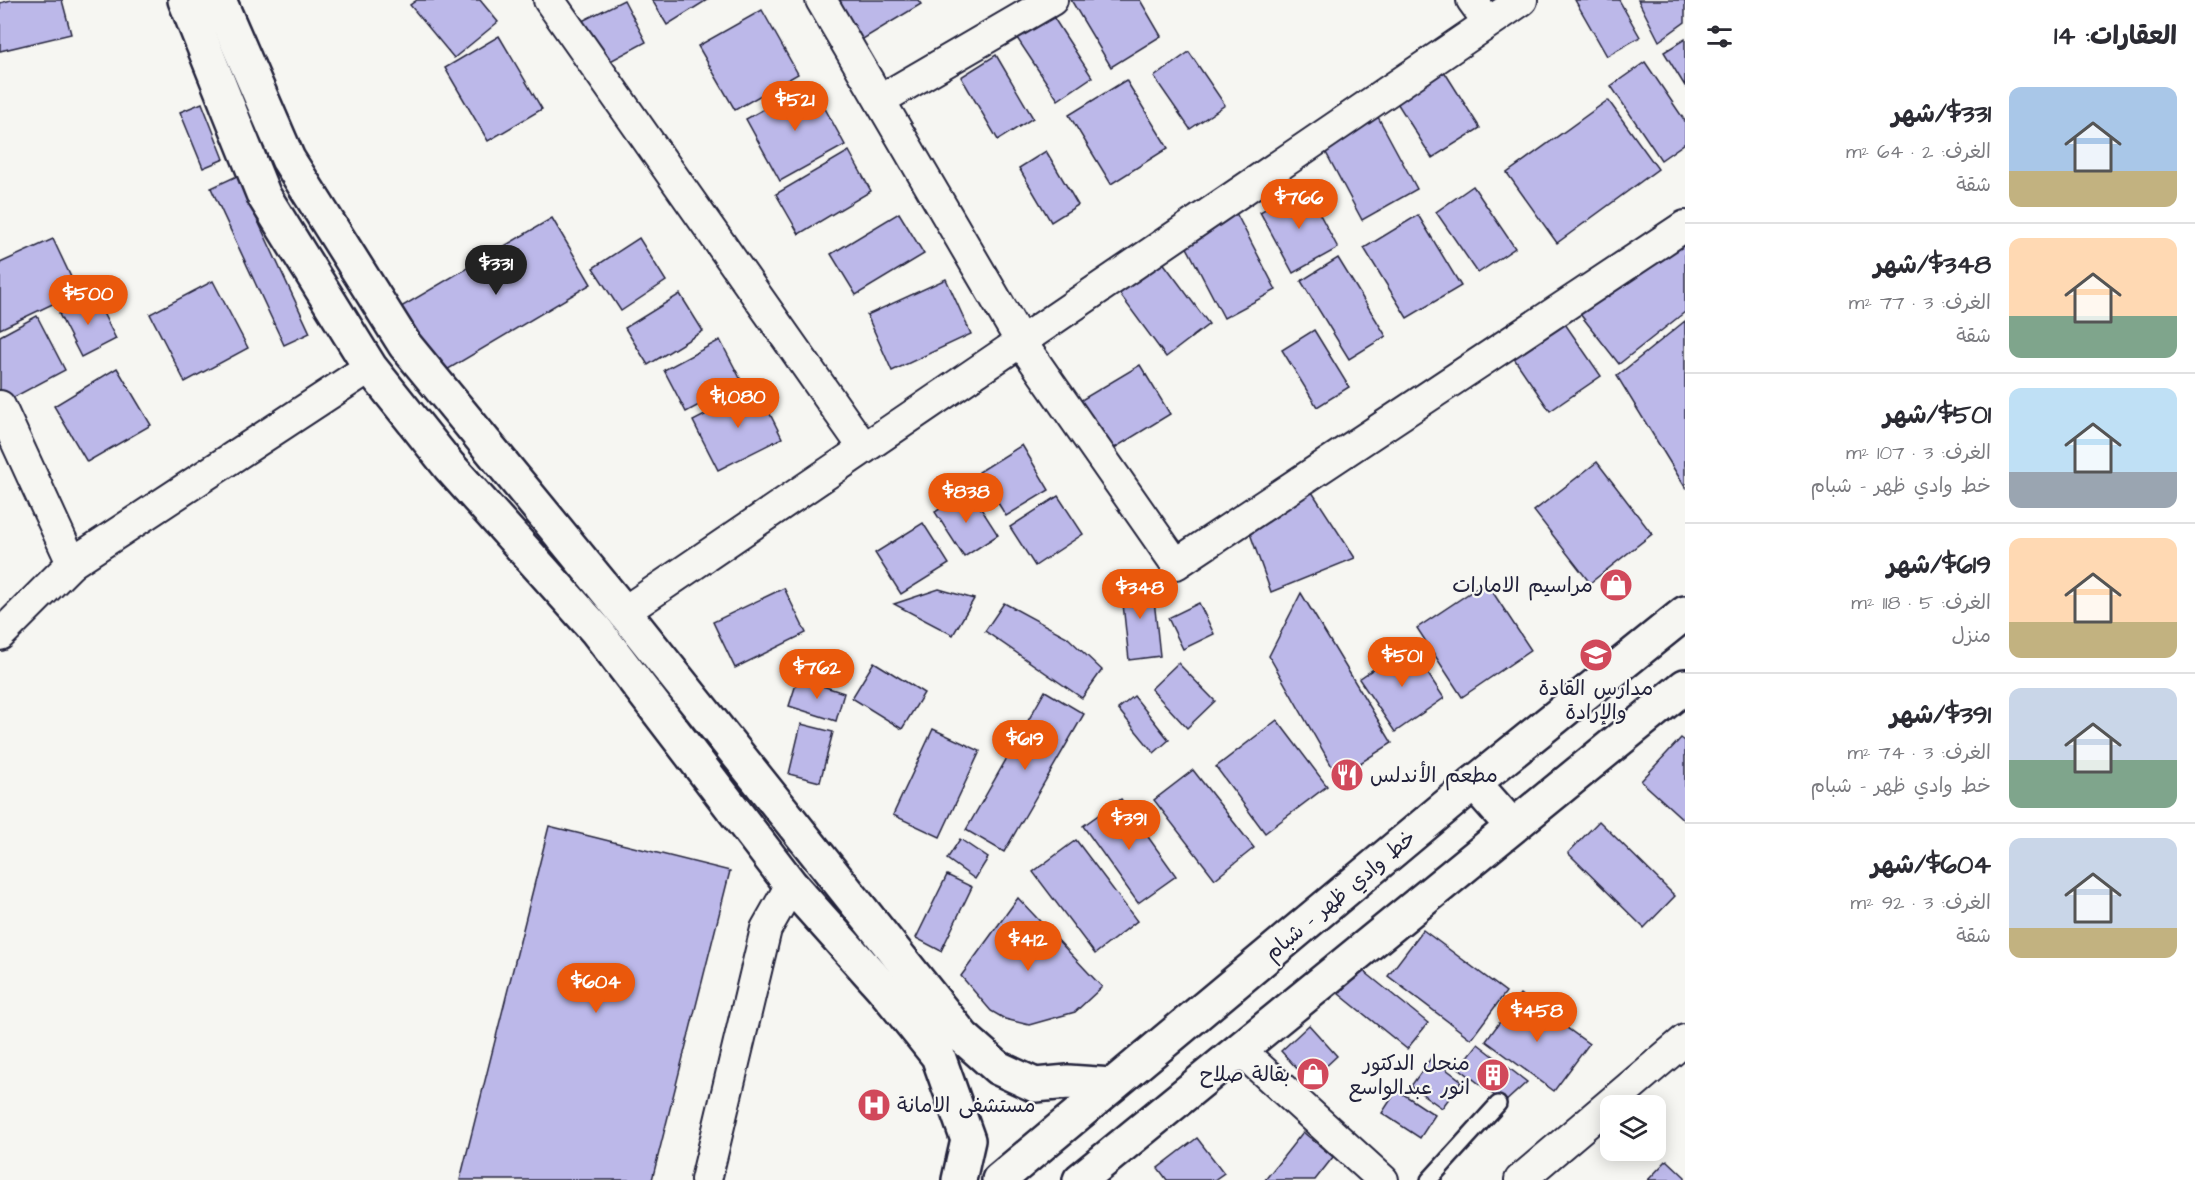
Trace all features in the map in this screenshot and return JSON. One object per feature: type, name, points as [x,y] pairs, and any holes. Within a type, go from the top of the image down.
[{"type":"street","points":[[185,0],[264,196],[370,367],[449,466],[596,630],[791,885],[883,988],[938,1056],[968,1140],[959,1180]]},
{"type":"street","points":[[219,0],[288,159],[405,345],[624,612],[963,1037],[998,1068],[1035,1085],[1068,1082],[1112,1085]]},
{"type":"street","points":[[549,0],[864,448]]},
{"type":"street","points":[[822,0],[1021,342],[1176,564],[1685,226]]},
{"type":"street","points":[[880,100],[1052,0]]},
{"type":"street","points":[[596,630],[1021,342],[1480,11],[1521,0]]},
{"type":"street","points":[[0,635],[72,563],[405,345]]},
{"type":"street","points":[[0,406],[72,563]]},
{"type":"street","name":"خط وادي ظهر - شبام","points":[[999,1180],[1474,783],[1685,613]]},
{"type":"street","points":[[1052,1135],[1083,1178],[1685,686]]},
{"type":"street","points":[[1474,783],[1512,826]]},
{"type":"street","points":[[706,1180],[766,929],[791,885]]},
{"type":"street","points":[[1520,1180],[1685,1040]]},
{"type":"street","points":[[1240,1050],[1383,1180]]},
{"type":"lane","points":[[1429,1180],[1498,1104]]},
{"type":"building","points":[[11,0],[62,0],[71,34],[0,51],[0,3]]},
{"type":"building","points":[[417,0],[480,0],[498,22],[454,58],[410,5]]},
{"type":"building","points":[[624,0],[646,42],[603,65],[580,22]]},
{"type":"building","points":[[652,0],[707,0],[667,25]]},
{"type":"building","points":[[834,0],[918,0],[921,4],[858,42]]},
{"type":"building","points":[[1071,0],[1140,0],[1161,36],[1111,67]]},
{"type":"building","points":[[1575,0],[1619,0],[1640,37],[1607,56]]},
{"type":"building","points":[[1638,0],[1685,0],[1685,22],[1659,41]]},
{"type":"building","points":[[762,10],[798,74],[735,110],[698,46]]},
{"type":"building","points":[[1050,12],[1092,77],[1058,100],[1015,35]]},
{"type":"building","points":[[499,36],[542,109],[488,141],[445,68]]},
{"type":"building","points":[[1685,39],[1685,86],[1664,52]]},
{"type":"building","points":[[1189,52],[1225,105],[1190,129],[1154,77]]},
{"type":"building","points":[[996,55],[1033,118],[998,140],[961,77]]},
{"type":"building","points":[[1645,62],[1685,121],[1685,143],[1661,160],[1611,86]]},
{"type":"building","points":[[1442,68],[1480,128],[1432,158],[1394,98]]},
{"type":"building","points":[[1126,80],[1168,148],[1111,184],[1069,115]]},
{"type":"building","points":[[811,83],[845,145],[780,181],[746,119]]},
{"type":"building","points":[[1608,100],[1658,169],[1557,243],[1507,173]]},
{"type":"building","points":[[202,103],[224,159],[203,168],[180,112]]},
{"type":"building","points":[[1378,117],[1417,189],[1362,220],[1323,147]]},
{"type":"building","points":[[849,151],[871,191],[799,234],[776,194]]},
{"type":"building","points":[[1046,151],[1078,205],[1051,222],[1019,168]]},
{"type":"building","points":[[237,176],[310,333],[284,345],[211,188]]},
{"type":"building","points":[[1473,186],[1515,248],[1478,273],[1436,212]]},
{"type":"building","points":[[1305,187],[1338,248],[1293,273],[1260,212]]},
{"type":"building","points":[[1234,209],[1276,290],[1224,318],[1182,238]]},
{"type":"building","points":[[899,213],[924,254],[856,295],[831,254]]},
{"type":"building","points":[[1418,215],[1461,286],[1407,318],[1364,248]]},
{"type":"building","points":[[552,218],[591,284],[440,374],[401,307]]},
{"type":"building","points":[[1685,230],[1685,312],[1619,364],[1580,314]]},
{"type":"building","points":[[639,238],[666,281],[621,311],[593,268]]},
{"type":"building","points":[[53,239],[78,292],[0,329],[0,263]]},
{"type":"building","points":[[1159,257],[1209,324],[1166,357],[1116,289]]},
{"type":"building","points":[[1338,258],[1386,336],[1349,359],[1301,281]]},
{"type":"building","points":[[946,279],[971,334],[892,371],[867,315]]},
{"type":"building","points":[[213,281],[248,348],[185,382],[150,314]]},
{"type":"building","points":[[680,294],[703,331],[648,365],[625,328]]},
{"type":"building","points":[[94,295],[116,339],[81,357],[59,314]]},
{"type":"building","points":[[37,316],[65,370],[3,403],[0,396],[0,336]]},
{"type":"building","points":[[1563,321],[1601,376],[1550,411],[1513,357]]},
{"type":"building","points":[[1685,321],[1685,487],[1617,376]]},
{"type":"building","points":[[1314,330],[1349,387],[1317,407],[1282,350]]},
{"type":"building","points":[[720,340],[742,382],[686,412],[664,370]]},
{"type":"building","points":[[1140,365],[1170,414],[1108,452],[1078,402]]},
{"type":"building","points":[[117,368],[151,425],[87,462],[54,406]]},
{"type":"building","points":[[757,388],[782,438],[718,470],[693,421]]},
{"type":"building","points":[[1022,445],[1049,490],[1006,516],[979,472]]},
{"type":"building","points":[[1597,462],[1652,534],[1590,583],[1534,511]]},
{"type":"building","points":[[969,490],[998,535],[964,557],[935,512]]},
{"type":"building","points":[[1312,492],[1355,558],[1271,592],[1247,525]]},
{"type":"building","points":[[1058,496],[1083,534],[1035,566],[1010,527]]},
{"type":"building","points":[[923,523],[949,564],[901,594],[875,553]]},
{"type":"building","points":[[1152,581],[1160,656],[1129,660],[1121,585]]},
{"type":"building","points":[[1486,582],[1531,650],[1462,697],[1417,628]]},
{"type":"building","points":[[784,588],[806,633],[735,668],[713,622]]},
{"type":"building","points":[[939,589],[974,599],[953,635],[894,604]]},
{"type":"building","points":[[1301,593],[1392,743],[1338,777],[1269,656]]},
{"type":"building","points":[[1004,603],[1067,637],[1102,670],[1082,698],[985,631]]},
{"type":"building","points":[[1199,603],[1214,634],[1183,649],[1168,618]]},
{"type":"building","points":[[1409,645],[1444,698],[1395,732],[1359,679]]},
{"type":"building","points":[[874,662],[924,693],[902,729],[852,698]]},
{"type":"building","points":[[1178,663],[1215,701],[1187,728],[1151,689]]},
{"type":"building","points":[[798,678],[844,693],[836,721],[789,706]]},
{"type":"building","points":[[1045,691],[1084,714],[1004,852],[966,830]]},
{"type":"building","points":[[1134,696],[1169,740],[1154,753],[1118,709]]},
{"type":"building","points":[[1277,720],[1327,786],[1265,833],[1216,767]]},
{"type":"building","points":[[801,724],[833,732],[820,782],[789,774]]},
{"type":"building","points":[[933,729],[980,751],[940,837],[893,815]]},
{"type":"building","points":[[1681,738],[1685,741],[1685,821],[1641,781]]},
{"type":"building","points":[[1193,770],[1254,848],[1215,879],[1154,800]]},
{"type":"building","points":[[1121,799],[1176,876],[1138,903],[1083,826]]},
{"type":"building","points":[[1599,821],[1675,896],[1644,928],[1568,853]]},
{"type":"building","points":[[549,826],[730,871],[652,1180],[460,1180]]},
{"type":"building","points":[[960,839],[988,858],[975,879],[947,859]]},
{"type":"building","points":[[1076,840],[1137,921],[1095,954],[1033,872]]},
{"type":"building","points":[[947,875],[972,887],[941,951],[916,938]]},
{"type":"building","points":[[1018,898],[1102,987],[1075,1012],[1029,1025],[1005,1019],[991,1011],[961,976]]},
{"type":"building","points":[[1423,930],[1506,992],[1471,1039],[1388,976]]},
{"type":"building","points":[[1360,968],[1428,1023],[1407,1049],[1339,994]]},
{"type":"building","points":[[1520,994],[1589,1044],[1554,1091],[1486,1041]]},
{"type":"building","points":[[1309,1025],[1337,1056],[1309,1082],[1281,1051]]},
{"type":"building","name":"منحل الدكتور انور عبدالواسع","points":[[1478,1044],[1527,1082],[1504,1103],[1459,1068]]},
{"type":"building","points":[[1431,1058],[1462,1081],[1442,1108],[1411,1086]]},
{"type":"building","points":[[1397,1090],[1435,1115],[1420,1138],[1382,1113]]},
{"type":"building","points":[[1303,1132],[1333,1157],[1315,1180],[1265,1180]]},
{"type":"building","points":[[1197,1138],[1224,1173],[1214,1180],[1167,1180],[1158,1168]]},
{"type":"building","points":[[1667,1160],[1685,1177],[1685,1180],[1648,1180]]},
{"type":"place","name":"مراسيم الامارات","points":[[1616,585]]},
{"type":"place","name":"مدارس القادة والإرادة","points":[[1596,655]]},
{"type":"place","name":"مطعم الأندلس","points":[[1347,775]]},
{"type":"place","name":"بقالة صلاح","points":[[1313,1074]]},
{"type":"place","name":"منحل الدكتور انور عبدالواسع","points":[[1493,1075]]},
{"type":"place","name":"مستشفى الامانة","points":[[874,1105]]}]
